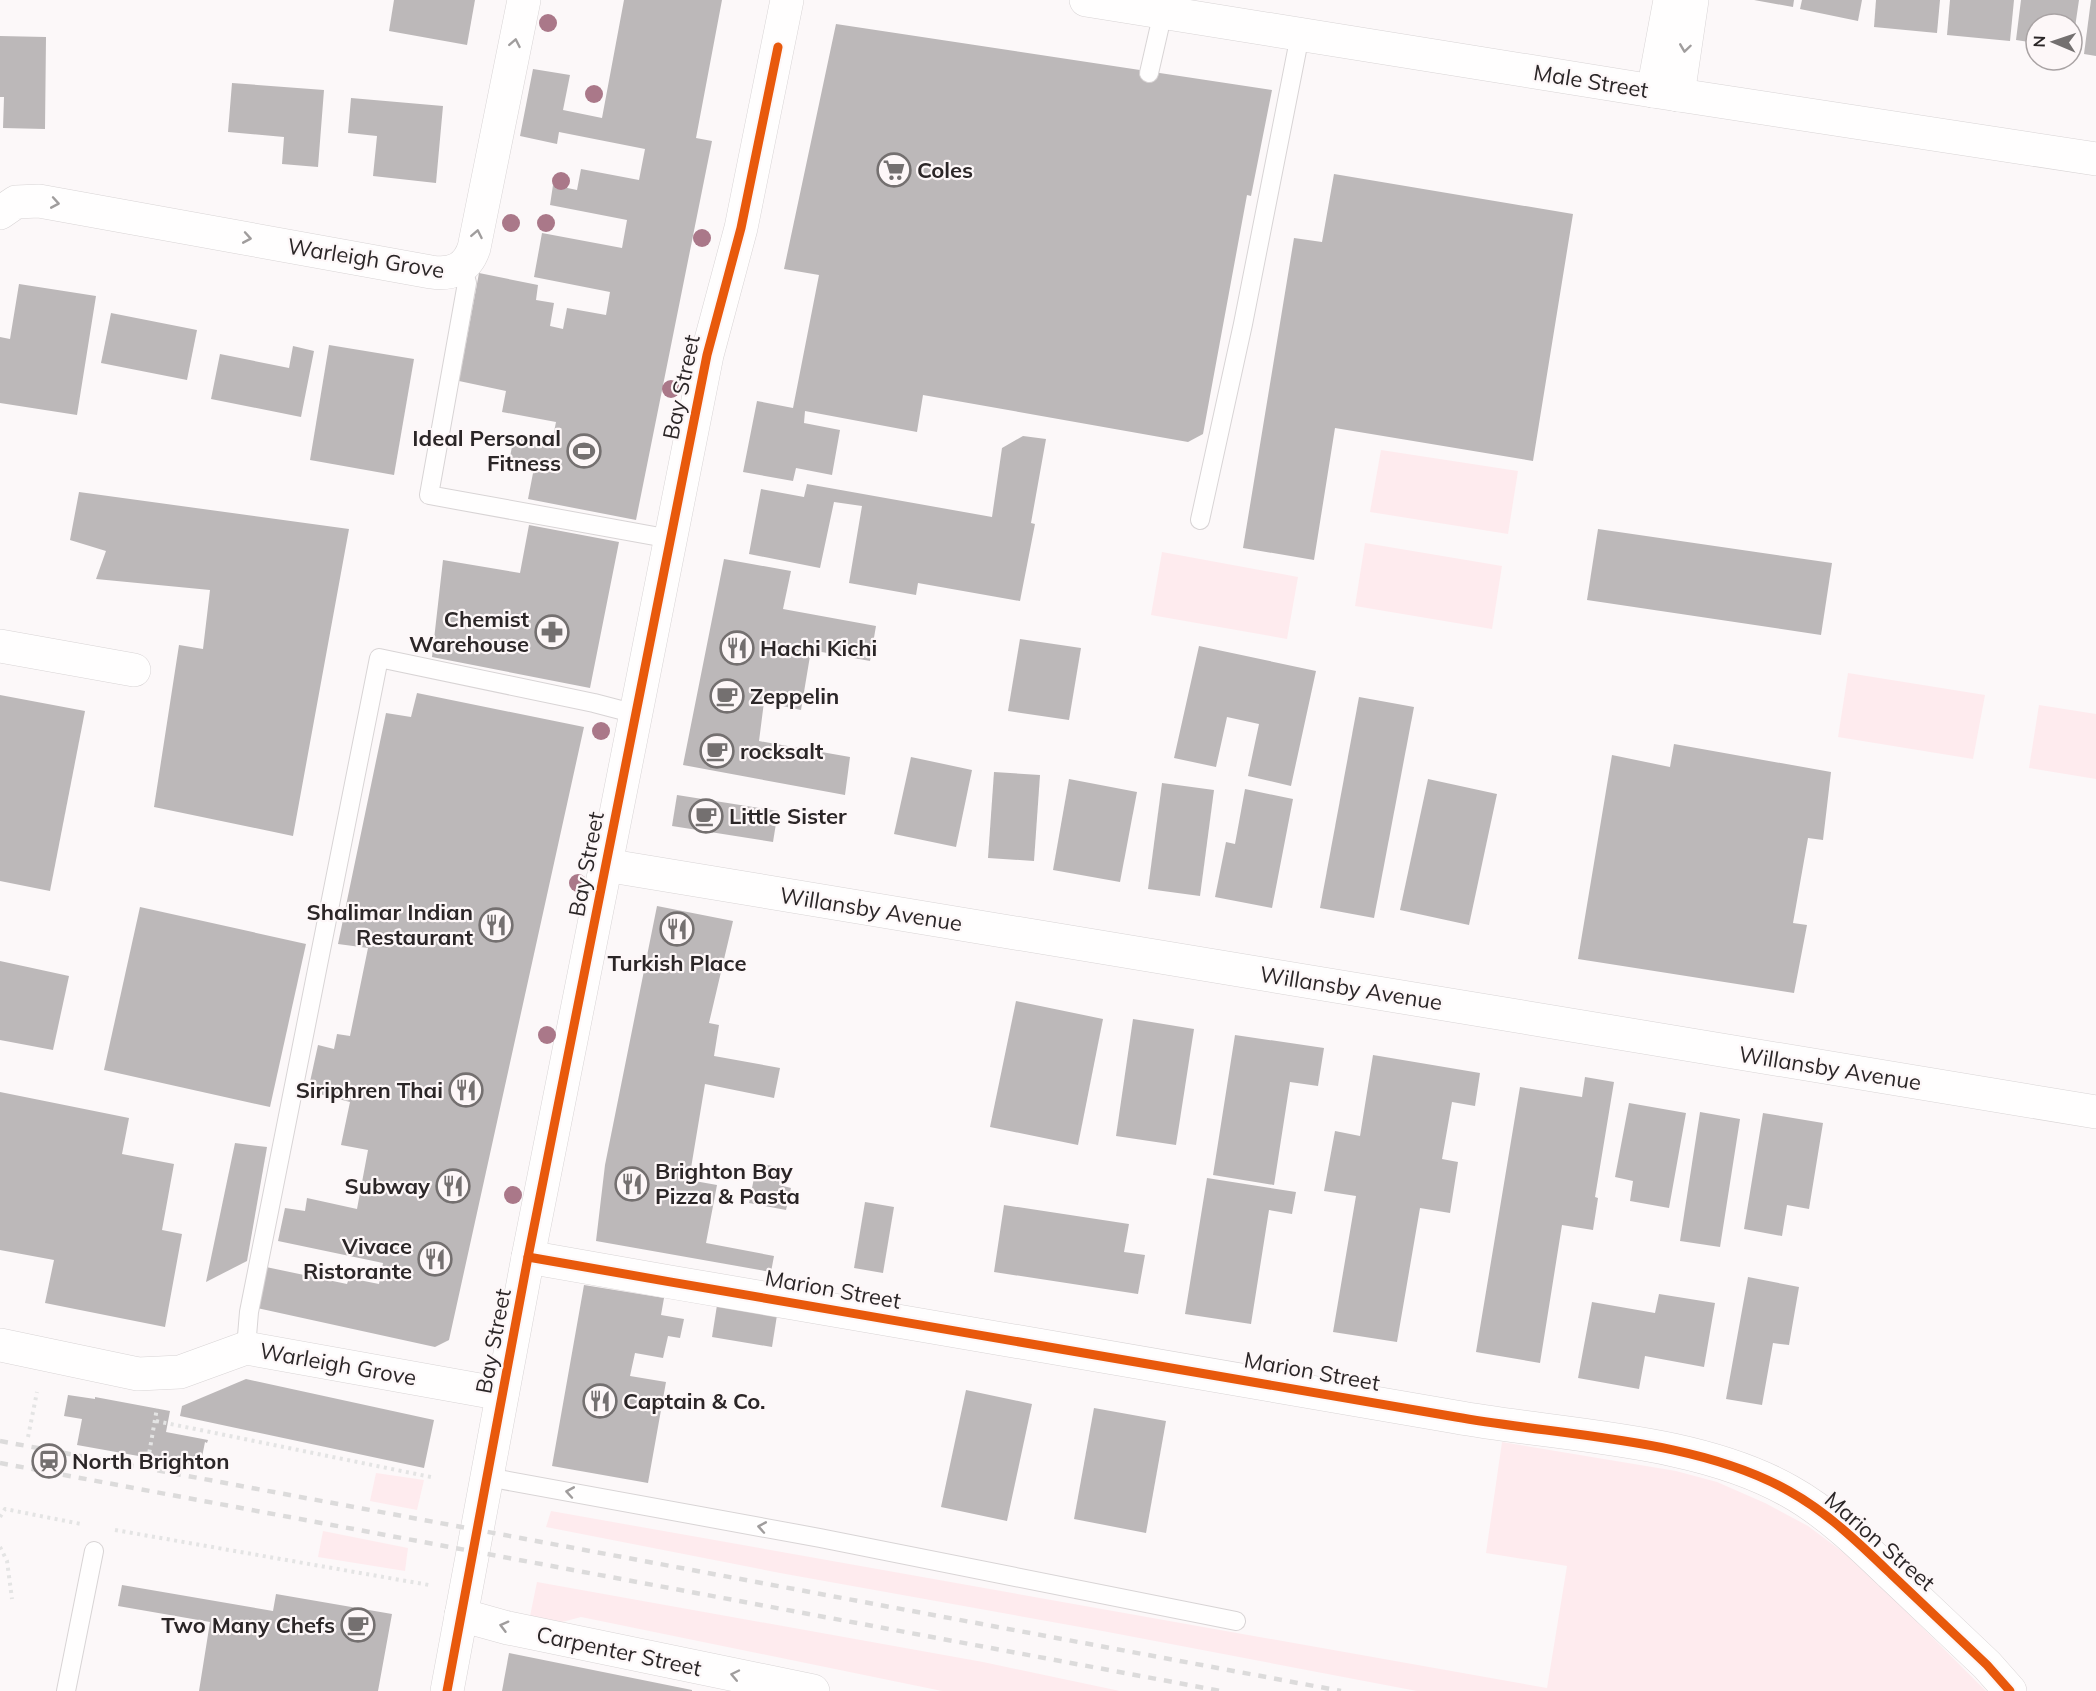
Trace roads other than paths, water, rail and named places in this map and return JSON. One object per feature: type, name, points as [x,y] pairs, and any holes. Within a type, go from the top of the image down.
[{"type":"street","name":"Warleigh Grove","points":[[0,213],[16,202],[39,201],[431,272],[447,273],[463,268],[471,258],[474,248],[524,0]]},
{"type":"street","name":"Bay Street","points":[[447,1691],[528,1257],[707,355],[741,228],[787,0]]},
{"type":"street","name":"Male Street","points":[[1086,0],[2096,159]]},
{"type":"street","points":[[1666,93],[1670,0]]},
{"type":"street","points":[[1666,93],[1692,0]]},
{"type":"street","points":[[0,646],[134,670]]},
{"type":"street","name":"Willansby Avenue","points":[[605,865],[2096,1112]]},
{"type":"street","name":"Marion Street","points":[[528,1257],[1275,1383],[1459,1418],[1633,1443],[1690,1454],[1742,1469],[1789,1491],[1833,1520],[1987,1665],[2010,1691]]},
{"type":"street","name":"Warleigh Grove","points":[[0,1345],[138,1374],[180,1372],[246,1348],[502,1394]]},
{"type":"street","name":"Carpenter Street","points":[[463,1603],[508,1628],[813,1691]]},
{"type":"lane","points":[[1149,73],[1162,12]]},
{"type":"lane","points":[[1200,520],[1243,324],[1300,35]]},
{"type":"lane","points":[[463,268],[467,283],[429,495],[671,539]]},
{"type":"lane","points":[[246,1348],[251,1300],[379,658],[594,703],[636,714]]},
{"type":"lane","points":[[487,1477],[820,1538],[1236,1621]]},
{"type":"lane","points":[[66,1691],[94,1551]]},
{"type":"railway","points":[[0,1441],[1341,1691]]},
{"type":"railway","points":[[0,1463],[1221,1691]]},
{"type":"place","name":"Coles","points":[[894,170]]},
{"type":"place","name":"Ideal Personal Fitness","points":[[584,451]]},
{"type":"place","name":"Chemist Warehouse","points":[[552,632]]},
{"type":"place","name":"Hachi Kichi","points":[[737,648]]},
{"type":"place","name":"Zeppelin","points":[[727,696]]},
{"type":"place","name":"rocksalt","points":[[717,751]]},
{"type":"place","name":"Little Sister","points":[[706,816]]},
{"type":"place","name":"Shalimar Indian Restaurant","points":[[496,925]]},
{"type":"place","name":"Turkish Place","points":[[677,929]]},
{"type":"place","name":"Siriphren Thai","points":[[466,1090]]},
{"type":"place","name":"Brighton Bay Pizza & Pasta","points":[[632,1184]]},
{"type":"place","name":"Subway","points":[[453,1186]]},
{"type":"place","name":"Vivace Ristorante","points":[[435,1259]]},
{"type":"place","name":"Captain & Co.","points":[[600,1401]]},
{"type":"place","name":"North Brighton","points":[[49,1461]]},
{"type":"place","name":"Two Many Chefs","points":[[358,1625]]}]
